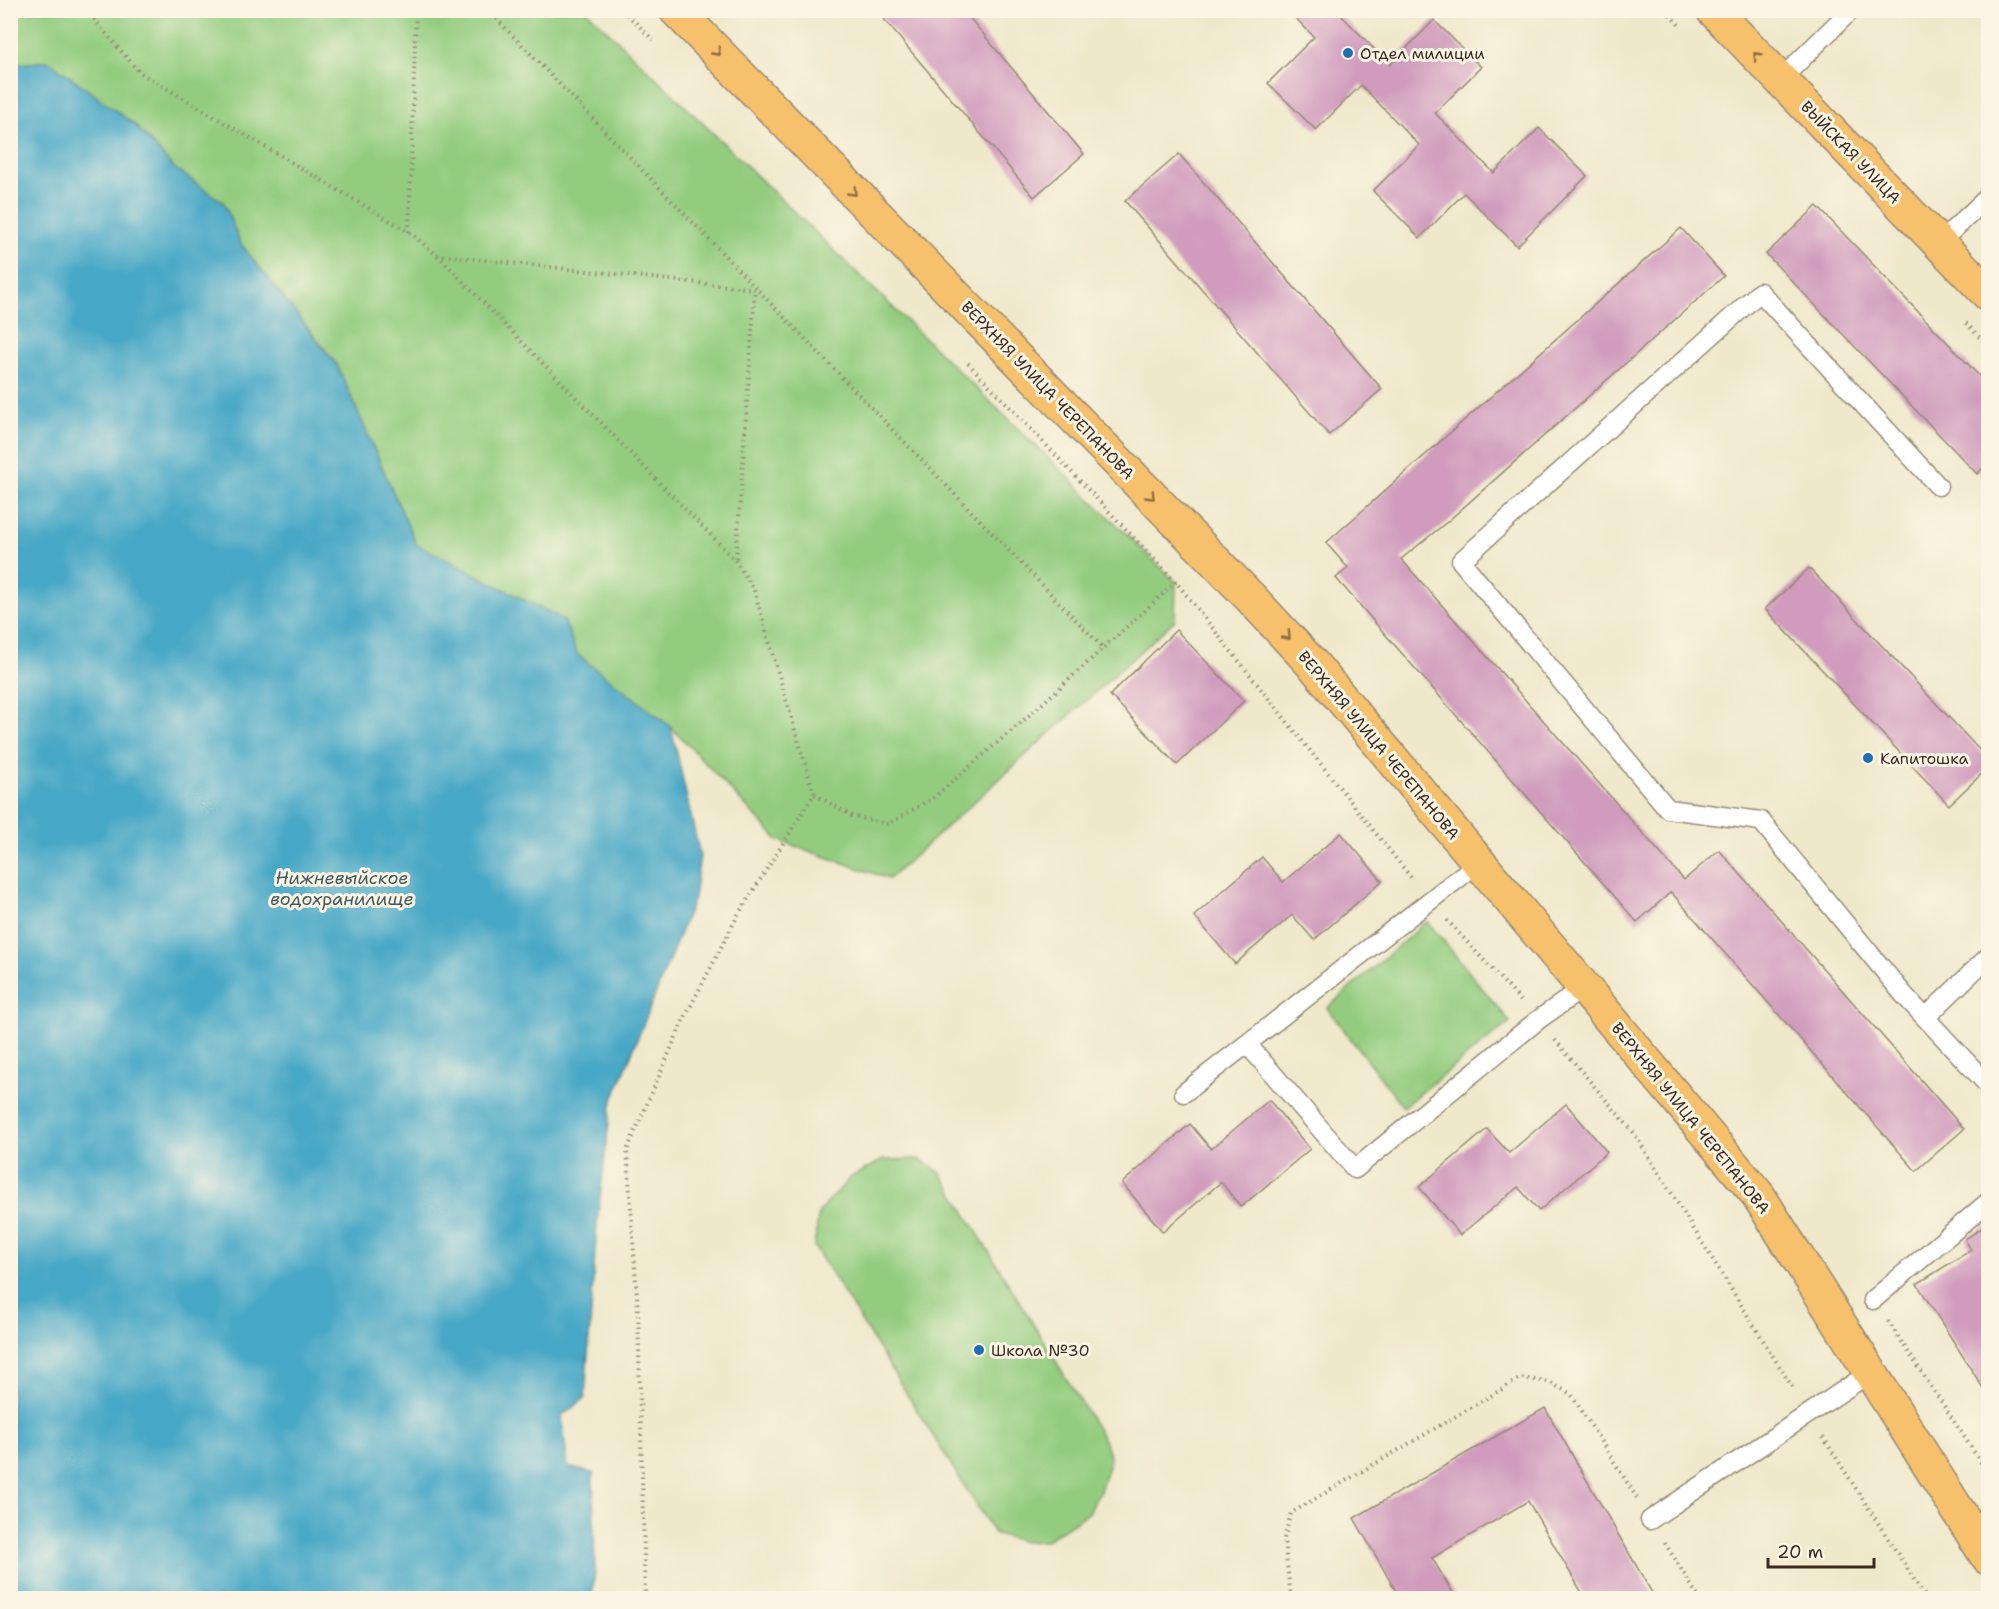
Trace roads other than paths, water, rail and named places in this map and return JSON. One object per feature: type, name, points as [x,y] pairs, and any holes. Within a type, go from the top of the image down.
[{"type":"main road","name":"ВЕРХНЯЯ УЛИЦА ЧЕРЕПАНОВА","points":[[676,10],[1250,597],[1315,667],[1758,1195],[1989,1558]]},
{"type":"main road","name":"ВЫЙСКАЯ УЛИЦА","points":[[1713,10],[1989,294]]},
{"type":"lane","points":[[1780,80],[1851,10]]},
{"type":"lane","points":[[1939,243],[1989,197]]},
{"type":"lane","points":[[1938,486],[1760,292],[1461,561],[1668,808],[1761,821],[1904,995],[1989,1085]]},
{"type":"lane","points":[[1185,1093],[1478,863]]},
{"type":"lane","points":[[1925,1018],[1989,957]]},
{"type":"lane","points":[[1248,1045],[1355,1169],[1538,1020],[1583,988]]},
{"type":"lane","points":[[1873,1300],[1989,1202]]},
{"type":"lane","points":[[1650,1520],[1871,1372]]},
{"type":"water","name":"Нижневыйское водохранилище","points":[[49,61],[135,125],[173,167],[224,203],[240,243],[337,365],[416,544],[564,620],[577,654],[671,727],[700,856],[694,898],[611,1105],[597,1224],[585,1398],[562,1416],[568,1467],[593,1473],[595,1572],[592,1598],[11,1598],[10,65]]},
{"type":"place","name":"Отдел милиции","points":[[1348,53]]},
{"type":"place","name":"Капитошка","points":[[1868,758]]},
{"type":"place","name":"Школа №30","points":[[979,1350]]}]
